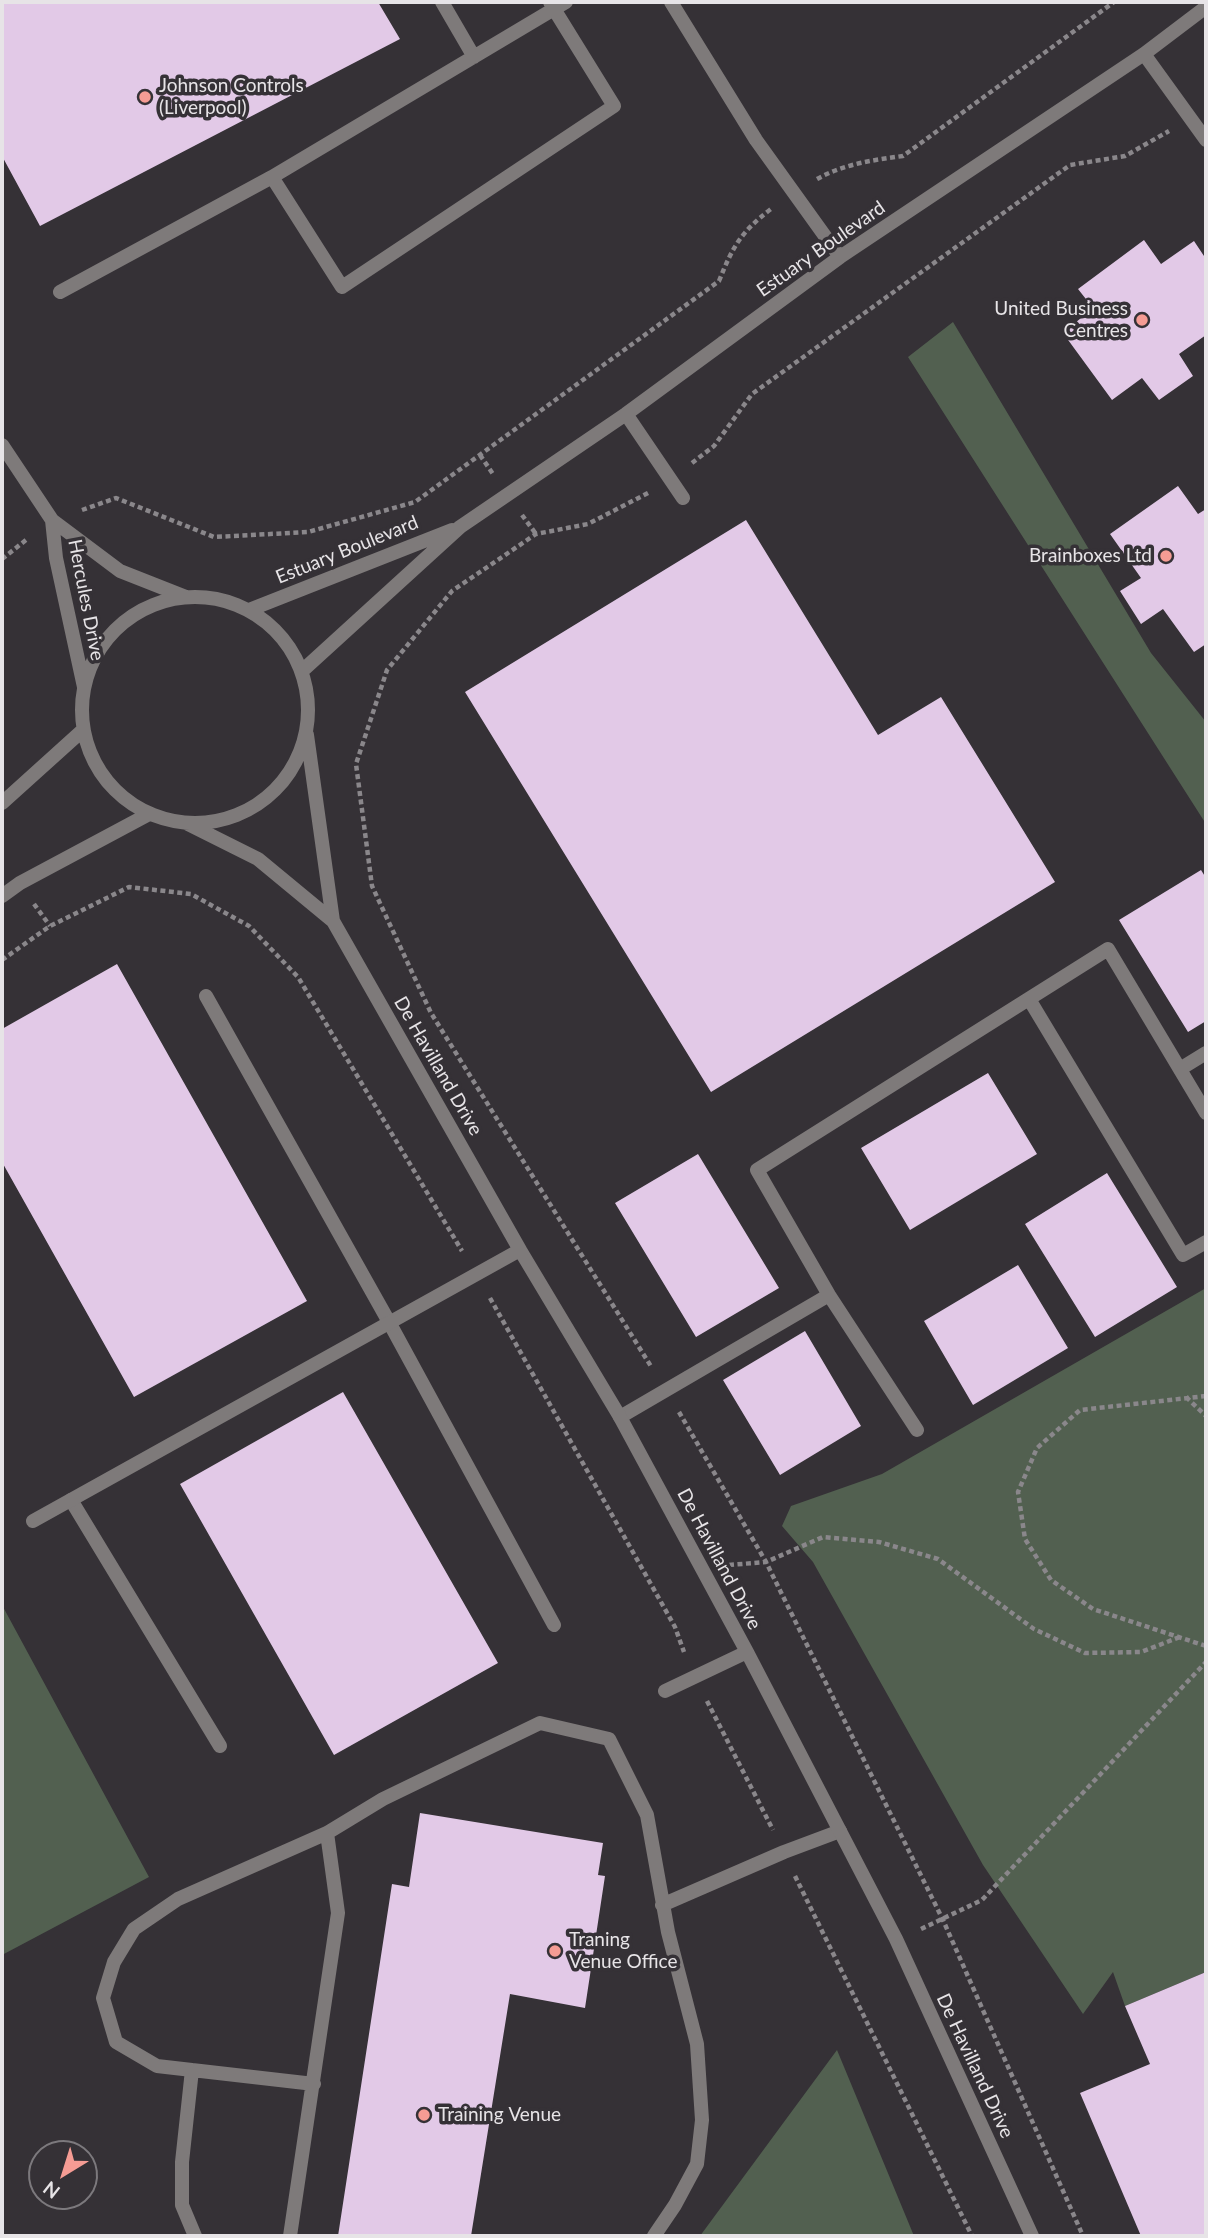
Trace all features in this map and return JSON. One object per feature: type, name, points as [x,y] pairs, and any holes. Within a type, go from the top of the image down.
[{"type":"street","points":[[442,2],[474,57]]},
{"type":"street","points":[[671,2],[755,140],[840,257]]},
{"type":"street","points":[[60,292],[272,177],[474,57],[557,4],[614,106],[342,287],[272,177]]},
{"type":"street","name":"Estuary Boulevard","points":[[302,671],[460,527],[626,414],[840,257],[1144,54],[1206,7]]},
{"type":"street","points":[[1144,54],[1206,140]]},
{"type":"street","points":[[626,414],[683,498]]},
{"type":"street","name":"Hercules Drive","points":[[2,445],[52,520],[120,571],[190,598]]},
{"type":"street","name":"Hercules Drive","points":[[52,520],[55,558],[84,687]]},
{"type":"street","name":"Estuary Boulevard","points":[[249,610],[460,527]]},
{"type":"street","points":[[211,597],[249,610],[280,634],[302,671],[307,687],[309,713],[307,733],[292,770],[256,806],[220,821],[188,824],[149,814],[116,792],[93,760],[83,730],[84,687],[98,650],[133,614],[170,599],[190,598],[211,597]]},
{"type":"street","points":[[2,803],[83,730]]},
{"type":"street","name":"De Havilland Drive","points":[[307,733],[333,921]]},
{"type":"street","points":[[2,896],[20,883],[149,814]]},
{"type":"street","name":"De Havilland Drive","points":[[188,824],[258,859],[333,921],[520,1250],[620,1417],[747,1652],[896,1939],[1032,2236]]},
{"type":"street","points":[[917,1430],[830,1295],[757,1170],[1108,949],[1206,1113]]},
{"type":"street","points":[[206,996],[389,1322],[554,1625]]},
{"type":"street","points":[[1029,999],[1183,1255],[1206,1242]]},
{"type":"street","points":[[1180,1069],[1206,1052]]},
{"type":"street","points":[[33,1521],[520,1250]]},
{"type":"street","points":[[620,1417],[830,1295]]},
{"type":"street","points":[[71,1500],[220,1746]]},
{"type":"street","points":[[665,1691],[747,1652]]},
{"type":"street","points":[[314,2084],[157,2066],[116,2042],[103,1998],[114,1962],[134,1929],[178,1899],[327,1833],[383,1799],[540,1723],[609,1739],[647,1815],[667,1932],[697,2044],[702,2120],[697,2164],[675,2205],[654,2236]]},
{"type":"street","points":[[663,1905],[784,1852],[841,1831]]},
{"type":"street","points":[[290,2236],[338,1913],[327,1833]]},
{"type":"street","points":[[192,2070],[183,2162],[182,2205],[195,2236]]},
{"type":"path","points":[[2,559],[52,520],[116,498],[214,537],[308,532],[415,502],[719,281],[732,249],[752,223],[793,192],[835,169],[903,156],[1114,2]]},
{"type":"path","points":[[1083,2236],[943,1920],[766,1562],[666,1390],[431,1013],[372,886],[356,764],[387,670],[452,591],[536,534],[588,524],[671,481],[714,446],[752,394],[1070,165],[1125,156],[1191,119]]},
{"type":"path","points":[[2,960],[50,926],[129,887],[191,894],[249,926],[298,977],[476,1274],[675,1627],[695,1677],[972,2236]]},
{"type":"path","points":[[1206,1396],[1080,1410],[1037,1448],[1018,1493],[1025,1539],[1051,1580],[1093,1609],[1206,1646]]},
{"type":"path","points":[[1185,1397],[1206,1416]]},
{"type":"path","points":[[702,1568],[766,1562],[823,1537],[880,1542],[938,1559],[1034,1629],[1085,1653],[1141,1652],[1180,1637]]},
{"type":"path","points":[[896,1939],[943,1920],[982,1900],[1206,1662]]},
{"type":"green space","points":[[953,322],[1151,653],[1206,722],[1206,824],[908,357]]},
{"type":"green space","points":[[1206,1288],[1206,1972],[1125,2006],[1113,1972],[1083,2014],[983,1865],[813,1562],[782,1526],[791,1506],[882,1474]]},
{"type":"green space","points":[[2,1605],[149,1877],[2,1955]]},
{"type":"green space","points":[[837,2050],[914,2236],[700,2236]]},
{"type":"building","name":"Johnson Controls (Liverpool)","points":[[2,2],[378,2],[400,39],[40,226],[2,156]]},
{"type":"building","name":"United Business Centres","points":[[1144,240],[1161,264],[1194,241],[1206,259],[1206,335],[1179,354],[1193,376],[1159,400],[1142,378],[1112,400],[1063,333],[1093,308],[1078,289]]},
{"type":"building","name":"Brainboxes Ltd","points":[[1178,486],[1198,514],[1206,509],[1206,644],[1194,652],[1163,609],[1141,624],[1120,591],[1141,578],[1110,534]]},
{"type":"building","points":[[746,520],[878,735],[941,697],[1055,882],[711,1092],[465,692]]},
{"type":"building","points":[[1201,870],[1206,878],[1206,1021],[1188,1032],[1119,920]]},
{"type":"building","points":[[117,964],[307,1301],[134,1397],[2,1162],[2,1029]]},
{"type":"building","points":[[988,1073],[1037,1154],[910,1230],[861,1148]]},
{"type":"building","points":[[698,1154],[779,1288],[696,1337],[615,1203]]},
{"type":"building","points":[[1107,1173],[1177,1287],[1095,1337],[1025,1224]]},
{"type":"building","points":[[1018,1265],[1068,1348],[973,1405],[924,1321]]},
{"type":"building","points":[[805,1331],[861,1426],[780,1475],[723,1380]]},
{"type":"building","points":[[343,1392],[498,1663],[334,1755],[180,1484]]},
{"type":"building","name":"Training Venue","points":[[420,1813],[603,1843],[598,1875],[605,1876],[585,2008],[510,1994],[471,2236],[338,2236],[392,1884],[409,1887]]},
{"type":"building","points":[[1206,1972],[1206,2236],[1141,2236],[1080,2093],[1150,2064],[1125,2006]]},
{"type":"place","name":"Johnson Controls (Liverpool)","points":[[145,97]]},
{"type":"place","name":"United Business Centres","points":[[1142,320]]},
{"type":"place","name":"Brainboxes Ltd","points":[[1166,556]]},
{"type":"place","name":"Traning Venue Office","points":[[555,1951]]},
{"type":"place","name":"Training Venue","points":[[424,2115]]}]
